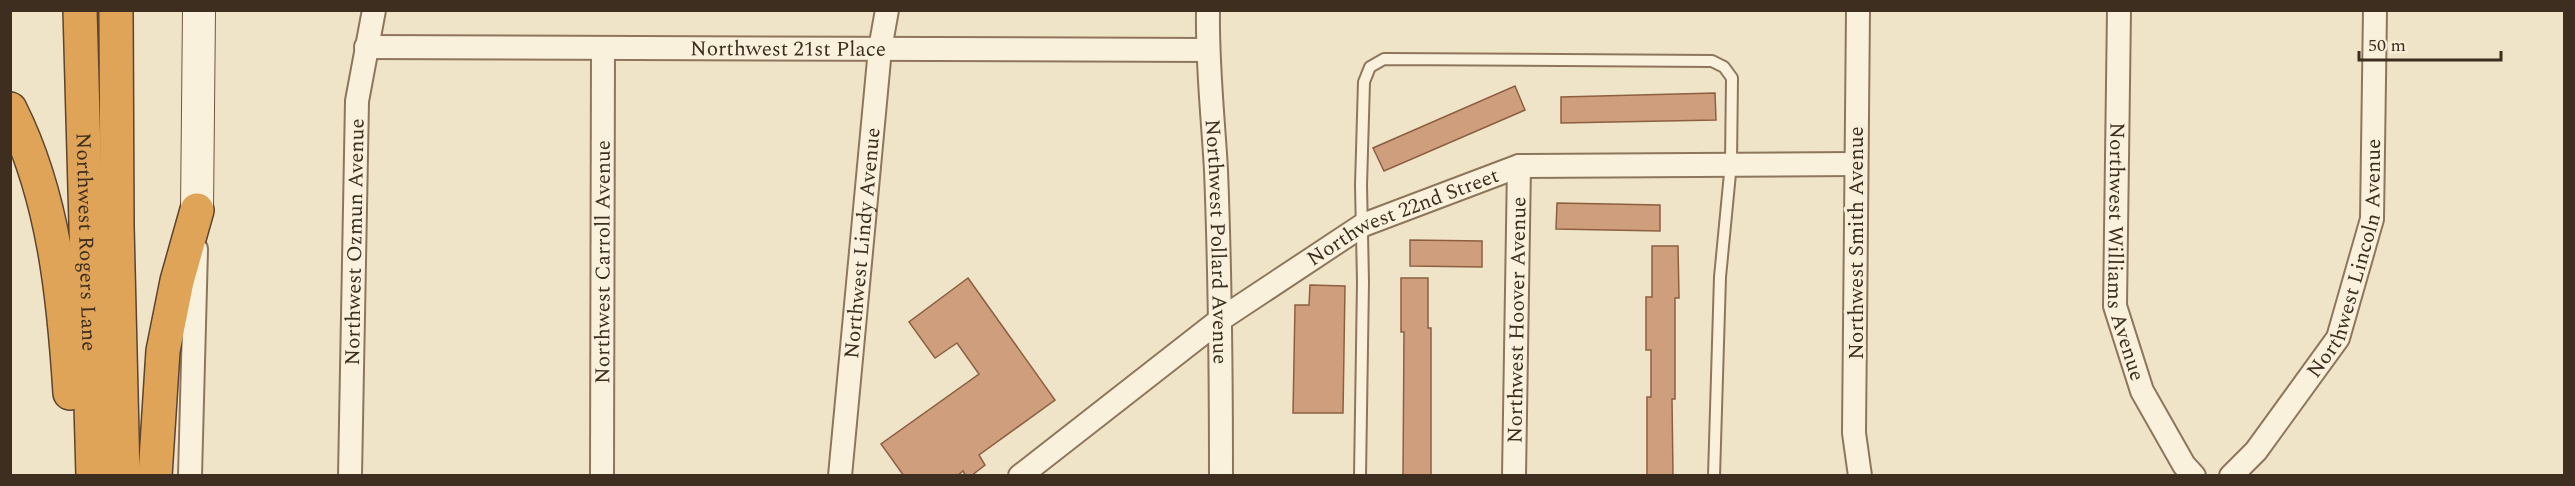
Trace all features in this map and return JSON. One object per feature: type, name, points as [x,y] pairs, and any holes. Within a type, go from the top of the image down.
[{"type":"highway","name":"Northwest Rogers Lane","points":[[80,10],[93,476]]},
{"type":"highway","name":"Northwest Rogers Lane","points":[[116,10],[117,238],[123,476]]},
{"type":"highway","points":[[10,109],[30,158],[42,199],[61,289],[68,353],[74,476]]},
{"type":"highway","points":[[155,476],[163,351],[177,280],[197,210]]},
{"type":"street","points":[[190,476],[197,210],[199,10]]},
{"type":"street","name":"Northwest Ozmun Avenue","points":[[350,476],[355,133],[357,101],[374,10]]},
{"type":"street","name":"Northwest Lindy Avenue","points":[[840,476],[880,49],[887,10]]},
{"type":"street","name":"Northwest Pollard Avenue","points":[[1208,10],[1221,319],[1221,476]]},
{"type":"street","name":"Northwest Smith Avenue","points":[[1858,10],[1854,433],[1860,476]]},
{"type":"street","name":"Northwest Williams Avenue","points":[[2119,10],[2115,306],[2142,391],[2184,465],[2194,476]]},
{"type":"street","name":"Northwest Lincoln Avenue","points":[[2231,476],[2256,451],[2338,338],[2372,219],[2375,10]]},
{"type":"street","name":"Northwest 21st Place","points":[[366,47],[1208,50]]},
{"type":"street","name":"Northwest Carroll Avenue","points":[[602,476],[603,48]]},
{"type":"street","name":"Northwest 22nd Street","points":[[1020,476],[1221,319],[1363,225],[1519,166],[1856,164]]},
{"type":"street","name":"Northwest Hoover Avenue","points":[[1514,476],[1519,166]]},
{"type":"lane","points":[[1360,476],[1363,225],[1360,185],[1364,82],[1370,68],[1384,59],[1712,61],[1724,67],[1732,78],[1731,163],[1720,278],[1714,476]]},
{"type":"building","points":[[1515,86],[1525,110],[1384,171],[1373,148]]},
{"type":"building","points":[[1715,93],[1716,120],[1561,123],[1561,97]]},
{"type":"building","points":[[1557,203],[1660,205],[1660,231],[1556,229]]},
{"type":"building","points":[[1410,240],[1482,241],[1482,267],[1410,266]]},
{"type":"building","points":[[1652,246],[1678,246],[1679,298],[1675,298],[1675,399],[1672,399],[1673,476],[1647,476],[1647,397],[1651,397],[1651,350],[1646,350],[1646,297],[1652,297]]},
{"type":"building","points":[[968,278],[1055,400],[979,455],[985,465],[971,476],[966,476],[963,471],[957,476],[904,476],[881,444],[979,374],[957,343],[935,358],[909,322]]},
{"type":"building","points":[[1401,278],[1428,278],[1428,328],[1431,328],[1431,476],[1403,476],[1404,332],[1401,332]]},
{"type":"building","points":[[1310,285],[1345,286],[1343,413],[1293,413],[1295,305],[1309,305]]}]
